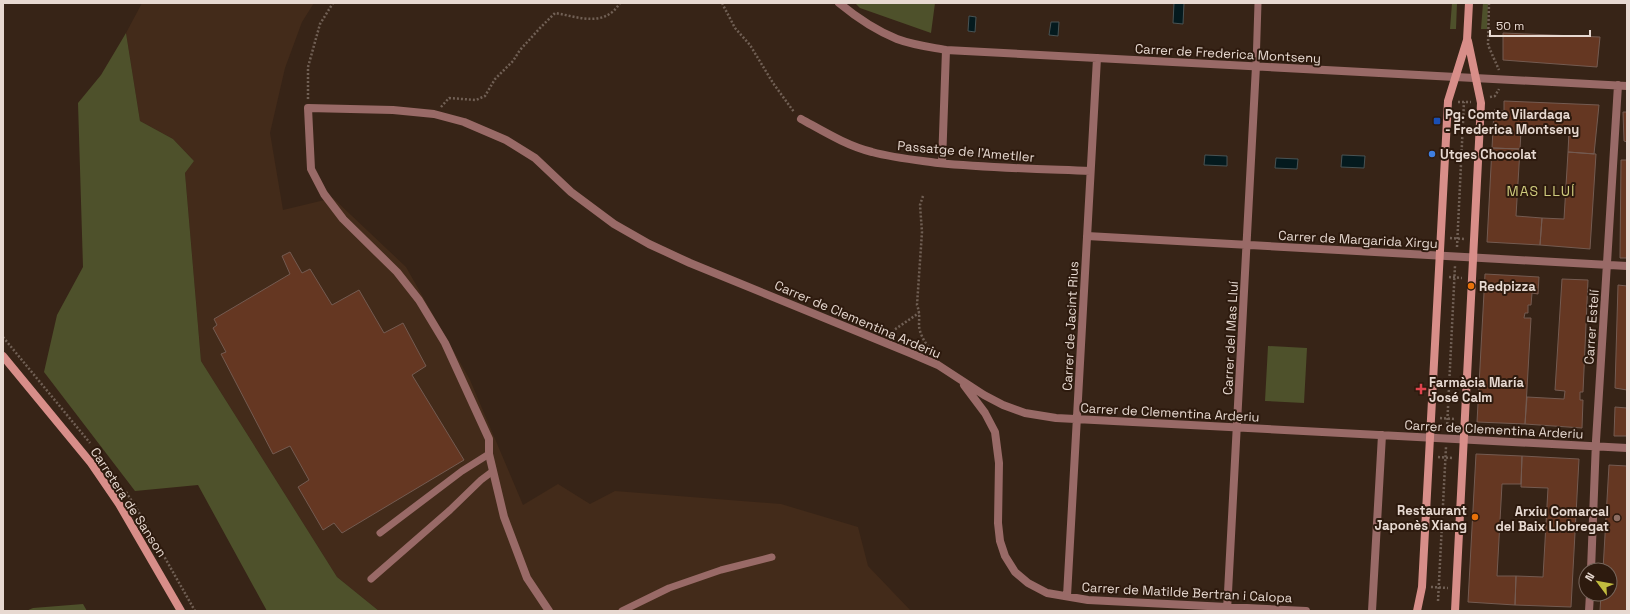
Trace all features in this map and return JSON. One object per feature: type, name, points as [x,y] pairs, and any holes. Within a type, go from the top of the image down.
[{"type":"street","name":"Carrer de Frederica Montseny","points":[[839,3],[864,21],[896,39],[946,50],[1627,86]]},
{"type":"street","points":[[1417,611],[1422,587],[1448,101],[1467,40],[1469,3]]},
{"type":"street","points":[[1455,611],[1481,103],[1467,40]]},
{"type":"street","points":[[942,163],[946,50]]},
{"type":"street","name":"Carrer de Jacint Rius","points":[[1067,596],[1097,58]]},
{"type":"street","name":"Carrer del Mas Lluí","points":[[1227,609],[1256,66]]},
{"type":"street","name":"Carrer Estelí","points":[[1591,562],[1595,447],[1618,85]]},
{"type":"street","name":"Carrer de Clementina Arderiu","points":[[308,108],[393,110],[434,114],[464,122],[506,140],[534,158],[571,192],[614,224],[649,244],[690,263],[888,343],[938,365],[961,381],[1003,405],[1025,413],[1056,418],[1627,448]]},
{"type":"street","points":[[308,108],[311,169],[321,188],[343,219],[397,272],[419,300],[445,343],[489,439],[489,454],[504,517],[527,578],[549,611]]},
{"type":"street","name":"Passatge de l'Ametller","points":[[801,118],[844,142],[871,152],[906,159],[1020,169],[1090,171]]},
{"type":"street","name":"Carrer de Margarida Xirgu","points":[[1087,236],[1627,266]]},
{"type":"street","name":"Carretera de Sanson","points":[[3,356],[91,463],[119,504],[181,611]]},
{"type":"street","name":"Carrer de Matilde Bertran i Calopa","points":[[961,381],[985,414],[995,432],[999,463],[998,523],[1000,541],[1015,572],[1028,583],[1047,593],[1088,600],[1227,609],[1306,611]]},
{"type":"street","points":[[1372,611],[1382,435]]},
{"type":"lane","points":[[1256,66],[1258,3]]},
{"type":"lane","points":[[380,533],[462,471],[489,454]]},
{"type":"lane","points":[[371,579],[445,515],[477,483],[494,471]]},
{"type":"lane","points":[[622,611],[669,588],[720,570],[772,557]]},
{"type":"path","points":[[308,108],[308,66],[320,24],[333,3]]},
{"type":"path","points":[[434,114],[449,98],[476,100],[485,96],[495,79],[513,61],[520,50],[555,13],[590,20],[606,17],[617,8],[620,3]]},
{"type":"path","points":[[722,3],[735,28],[750,45],[773,83],[793,111],[801,118]]},
{"type":"path","points":[[1489,3],[1488,44],[1500,71]]},
{"type":"path","points":[[1489,97],[1495,96],[1498,92],[1499,86]]},
{"type":"path","points":[[1454,101],[1474,103]]},
{"type":"path","points":[[1456,251],[1464,102]]},
{"type":"path","points":[[923,196],[920,205],[922,232],[917,305],[920,313],[918,327],[928,347],[935,353],[938,365]]},
{"type":"path","points":[[1447,238],[1467,239]]},
{"type":"path","points":[[1447,431],[1456,263]]},
{"type":"path","points":[[1445,277],[1464,278]]},
{"type":"path","points":[[888,343],[894,330],[920,313]]},
{"type":"path","points":[[1437,418],[1457,419]]},
{"type":"path","points":[[1438,601],[1446,443]]},
{"type":"path","points":[[1436,457],[1455,458]]},
{"type":"path","points":[[1429,587],[1448,588]]},
{"type":"shaded area","points":[[142,3],[314,3],[302,22],[285,68],[270,133],[283,210],[333,198],[406,267],[470,380],[523,505],[558,484],[590,504],[615,491],[781,504],[858,527],[868,566],[911,611],[379,611],[337,577],[201,361],[185,173],[194,161],[173,139],[140,121],[126,33]]},
{"type":"green space","points":[[855,3],[935,3],[931,33],[860,8]]},
{"type":"green space","points":[[1452,3],[1457,3],[1456,29],[1450,29]]},
{"type":"green space","points":[[1483,3],[1488,3],[1487,29],[1481,29]]},
{"type":"green space","points":[[126,33],[140,121],[173,139],[194,161],[185,173],[201,361],[337,577],[379,611],[267,611],[198,485],[135,491],[44,372],[57,315],[83,267],[78,103],[101,75]]},
{"type":"green space","points":[[1268,346],[1307,348],[1304,403],[1265,401]]},
{"type":"green space","points":[[83,604],[87,611],[26,611],[33,608]]},
{"type":"water","points":[[1174,3],[1184,3],[1183,24],[1173,23]]},
{"type":"water","points":[[969,16],[976,17],[975,32],[968,31]]},
{"type":"water","points":[[1051,22],[1059,22],[1058,36],[1049,35]]},
{"type":"water","points":[[1205,155],[1227,156],[1227,166],[1204,165]]},
{"type":"water","points":[[1342,155],[1365,156],[1364,168],[1341,167]]},
{"type":"water","points":[[1276,158],[1298,159],[1297,169],[1275,168]]},
{"type":"building","points":[[1503,33],[1600,37],[1597,67],[1503,60]]},
{"type":"building","points":[[1504,101],[1599,105],[1594,154],[1568,152],[1569,132],[1521,131],[1520,149],[1492,148],[1494,110],[1504,111]]},
{"type":"building","points":[[1623,112],[1627,112],[1627,142],[1624,141]]},
{"type":"building","points":[[1492,148],[1520,149],[1516,216],[1542,218],[1540,245],[1487,242]]},
{"type":"building","points":[[1568,152],[1596,154],[1590,249],[1540,245],[1542,218],[1564,219]]},
{"type":"building","points":[[1621,160],[1627,160],[1627,258],[1620,258]]},
{"type":"building","points":[[290,252],[302,273],[310,269],[332,305],[359,290],[384,333],[403,323],[426,366],[412,375],[464,460],[342,533],[334,523],[323,530],[298,487],[309,480],[290,446],[273,454],[221,354],[226,352],[213,328],[217,325],[214,319],[290,274],[282,256]]},
{"type":"building","points":[[1485,274],[1539,277],[1538,294],[1532,293],[1531,305],[1528,305],[1528,313],[1525,313],[1524,318],[1531,318],[1525,424],[1477,422]]},
{"type":"building","points":[[1562,279],[1588,280],[1583,392],[1580,392],[1580,400],[1583,400],[1582,428],[1525,424],[1527,397],[1564,399],[1565,391],[1555,390]]},
{"type":"building","points":[[1618,285],[1627,286],[1627,390],[1615,388]]},
{"type":"building","points":[[1615,407],[1627,408],[1627,436],[1614,436]]},
{"type":"building","points":[[1476,454],[1522,456],[1521,484],[1502,484],[1497,576],[1516,576],[1515,605],[1468,602]]},
{"type":"building","points":[[1522,456],[1579,459],[1571,607],[1515,605],[1516,576],[1543,577],[1548,488],[1521,487]]},
{"type":"building","name":"Arxiu Comarcal del Baix Llobregat","points":[[1609,465],[1627,466],[1627,611],[1600,611],[1601,602],[1618,602],[1618,562],[1603,562]]},
{"type":"place","name":"Pg. Comte Vilardaga - Frederica Montseny","points":[[1437,121]]},
{"type":"place","name":"Utges Chocolat","points":[[1432,154]]},
{"type":"place","name":"Redpizza","points":[[1471,286]]},
{"type":"place","name":"Farmàcia María José Calm","points":[[1421,389]]},
{"type":"place","name":"Restaurant Japonès Xiang","points":[[1475,517]]},
{"type":"place","name":"Arxiu Comarcal del Baix Llobregat","points":[[1617,518]]},
{"type":"district","name":"MAS LLUÍ","points":[[1541,191]]}]
